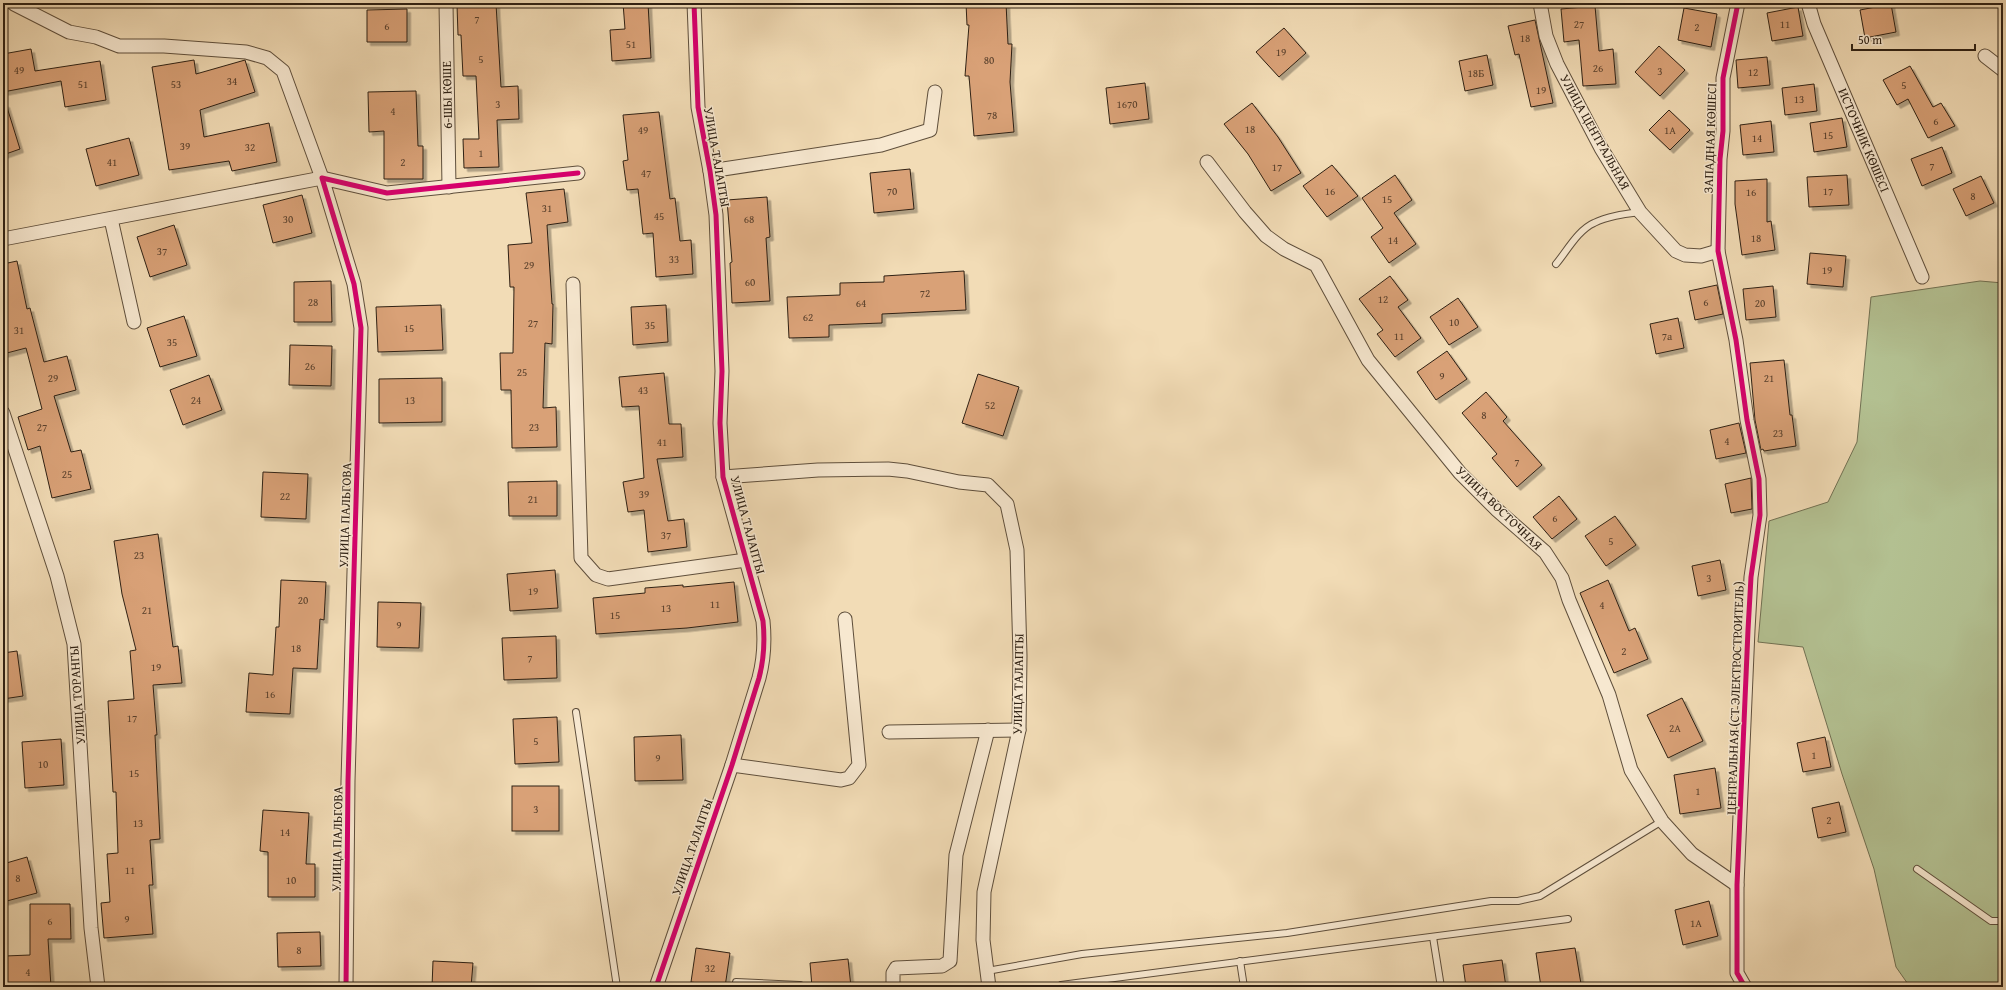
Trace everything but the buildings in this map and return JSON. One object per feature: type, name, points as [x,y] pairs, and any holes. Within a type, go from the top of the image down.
[{"type":"street","points":[[8,5],[29,3]]},
{"type":"street","name":"6-ШЫ КӨШЕ","points":[[446,3],[449,187]]},
{"type":"street","name":"УЛИЦА ТАЛАПТЫ","points":[[656,987],[732,765],[763,665],[765,636],[763,621],[723,477],[720,422],[722,371],[716,215],[710,171],[698,107],[694,3]]},
{"type":"street","name":"УЛИЦА ЦЕНТРАЛЬНАЯ","points":[[1540,3],[1546,36],[1557,64],[1601,148],[1640,212],[1676,251],[1686,255],[1701,256],[1718,252]]},
{"type":"street","name":"ЗАПАДНАЯ КӨШЕСІ","points":[[1718,252],[1720,159],[1723,131],[1723,78],[1738,3]]},
{"type":"street","name":"ИСТОЧНИК КӨШЕСІ","points":[[1808,3],[1814,24],[1922,277]]},
{"type":"street","name":"УЛИЦА ПАЛЬГОВА","points":[[8,5],[70,32],[96,37],[119,46],[164,46],[246,52],[267,58],[283,71],[322,178],[354,284],[361,328],[348,780],[346,987]]},
{"type":"street","points":[[1985,56],[2003,70]]},
{"type":"street","points":[[710,171],[881,145],[930,130],[935,92]]},
{"type":"street","name":"УЛИЦА ВОСТОЧНАЯ","points":[[1208,162],[1244,212],[1266,236],[1284,249],[1316,265],[1368,360],[1460,473],[1496,509],[1545,552],[1562,578],[1569,600],[1609,695],[1631,770],[1662,821],[1692,854],[1737,885]]},
{"type":"street","points":[[3,240],[322,178],[387,192],[578,173]]},
{"type":"street","points":[[111,218],[134,322]]},
{"type":"street","name":"ЦЕНТРАЛЬНАЯ (СТ ЭЛЕКТРОСТРОИТЕЛЬ)","points":[[1718,252],[1736,340],[1747,420],[1759,479],[1760,515],[1751,577],[1737,885],[1737,973],[1744,987]]},
{"type":"street","name":"УЛИЦА ТАЛАПТЫ","points":[[573,284],[581,558],[596,575],[608,579],[746,560]]},
{"type":"street","name":"УЛИЦА ТОРАНГЫ","points":[[3,413],[57,576],[74,644],[91,928],[98,987]]},
{"type":"street","name":"УЛИЦА ТАЛАПТЫ","points":[[723,477],[818,470],[888,469],[907,471],[959,482],[988,485],[1006,504],[1017,550],[1020,656],[1019,730],[984,892],[983,940],[989,987]]},
{"type":"street","points":[[732,765],[841,780],[849,778],[859,765],[845,619]]},
{"type":"street","points":[[893,987],[893,973],[896,968],[942,966],[950,960],[956,855],[988,730]]},
{"type":"street","points":[[889,732],[1019,730]]},
{"type":"lane","points":[[1556,264],[1584,230],[1594,223],[1621,214],[1640,212]]},
{"type":"lane","points":[[576,712],[617,987]]},
{"type":"lane","points":[[987,970],[1082,954],[1287,933],[1491,900],[1518,901],[1540,896],[1662,821]]},
{"type":"lane","points":[[1917,869],[1991,921],[2003,921]]},
{"type":"lane","points":[[1059,987],[1060,985],[1568,919]]},
{"type":"lane","points":[[1433,937],[1441,987]]},
{"type":"lane","points":[[1240,962],[1244,987]]},
{"type":"lane","points":[[735,987],[736,982],[800,985],[800,987]]},
{"type":"green space","points":[[1980,281],[2003,283],[2003,987],[1910,987],[1896,967],[1874,869],[1842,774],[1803,647],[1758,642],[1769,521],[1828,502],[1857,442],[1871,297]]},
{"type":"cycle path","points":[[656,987],[732,765],[759,678],[764,643],[763,621],[723,477],[720,423],[722,371],[716,215],[710,171],[698,107],[694,3]]},
{"type":"cycle path","points":[[1738,3],[1723,78],[1723,131],[1720,159],[1718,251],[1736,340],[1747,420],[1759,479],[1760,515],[1751,577],[1737,885],[1737,973],[1745,987]]},
{"type":"cycle path","points":[[346,987],[348,781],[361,328],[354,284],[322,178],[387,193],[578,173]]}]
